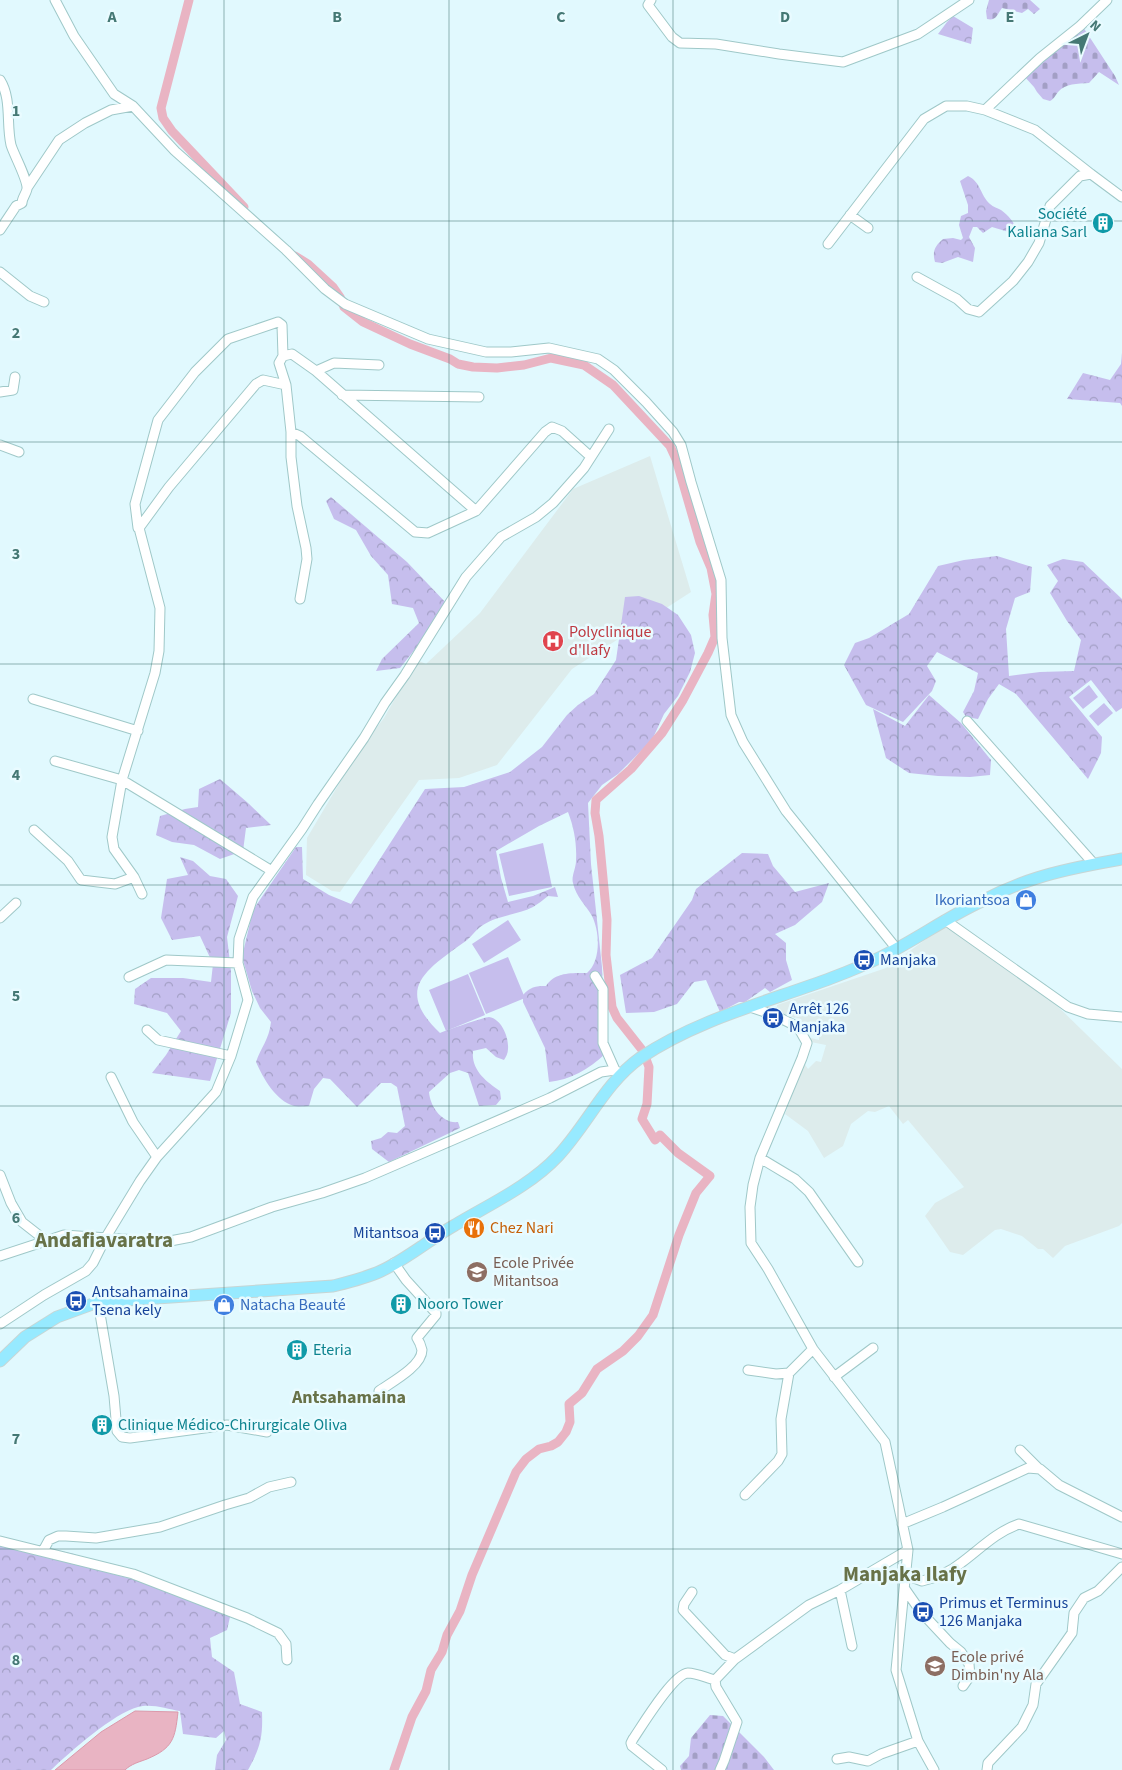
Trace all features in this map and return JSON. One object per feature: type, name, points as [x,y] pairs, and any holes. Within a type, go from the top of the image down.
[{"type":"main road","points":[[0,1361],[25,1337],[57,1317],[98,1302],[333,1286],[372,1275],[519,1188],[542,1172],[559,1155],[618,1072],[679,1036],[881,957],[982,900],[1036,878],[1122,859]]},
{"type":"street","points":[[55,0],[74,36],[114,94],[133,106],[175,151],[286,250],[325,289],[345,304],[428,340],[486,352],[510,352],[549,348],[598,359],[614,370],[673,432],[681,445],[721,580],[722,638],[731,716],[743,742],[791,817],[896,948]]},
{"type":"street","points":[[651,0],[648,5],[672,37],[680,43],[716,44],[843,62],[918,34],[969,0]]},
{"type":"street","points":[[985,110],[1040,58],[1080,26],[1107,0]]},
{"type":"street","points":[[0,80],[7,102],[12,146],[27,188]]},
{"type":"street","points":[[0,230],[16,206],[22,203],[27,188],[59,140],[85,123],[111,110],[133,106]]},
{"type":"street","points":[[828,244],[924,119],[946,106],[967,106],[985,110],[1035,130],[1122,196]]},
{"type":"street","points":[[917,277],[956,299],[968,309],[979,312],[1013,281],[1028,262],[1038,243],[1050,206],[1080,176],[1091,174]]},
{"type":"street","points":[[850,215],[868,228]]},
{"type":"street","points":[[0,272],[30,296],[44,302]]},
{"type":"street","points":[[142,894],[134,878],[114,849],[112,837],[122,780],[155,673],[159,651],[160,608],[138,528],[135,504],[158,420],[195,372],[228,339],[278,322],[282,325],[283,356],[279,363],[286,386],[292,457],[307,559],[300,599]]},
{"type":"street","points":[[283,356],[292,354],[316,371],[476,511]]},
{"type":"street","points":[[316,371],[334,363],[379,365]]},
{"type":"street","points":[[0,392],[13,390],[15,377]]},
{"type":"street","points":[[138,528],[169,487],[256,384],[263,380],[286,386]]},
{"type":"street","points":[[342,395],[479,397]]},
{"type":"street","points":[[291,432],[300,436],[415,532],[428,533],[476,511],[545,432],[552,428],[562,431],[591,457]]},
{"type":"street","points":[[0,1324],[8,1317],[86,1271],[93,1263],[106,1237],[157,1158],[216,1092],[231,1056],[248,1000],[238,963],[239,940],[253,897],[364,738],[466,577],[501,537],[536,517],[553,503],[584,468],[609,428]]},
{"type":"street","points":[[0,445],[19,452]]},
{"type":"street","points":[[33,699],[138,731]]},
{"type":"street","points":[[967,721],[1094,864]]},
{"type":"street","points":[[55,761],[122,780],[272,871]]},
{"type":"street","points":[[34,830],[68,861],[81,880],[115,884],[134,878]]},
{"type":"street","points":[[0,918],[16,903]]},
{"type":"street","points":[[945,920],[1068,1007],[1088,1014],[1122,1017]]},
{"type":"street","points":[[129,977],[166,960],[238,963]]},
{"type":"street","points":[[0,1256],[64,1235],[165,1242],[191,1237],[272,1207],[322,1193],[365,1178],[550,1098],[601,1072],[618,1072],[603,1043],[603,989],[595,976]]},
{"type":"street","points":[[750,1007],[774,1015],[798,1027],[807,1043],[760,1158],[750,1207],[751,1243],[768,1269],[813,1349],[885,1442],[908,1550],[896,1670],[918,1740],[934,1770]]},
{"type":"street","points":[[147,1030],[158,1040],[231,1056]]},
{"type":"street","points":[[111,1078],[133,1122],[157,1158]]},
{"type":"street","points":[[760,1158],[795,1179],[809,1192],[858,1262]]},
{"type":"street","points":[[0,1175],[11,1204],[22,1222],[45,1240]]},
{"type":"street","points":[[379,1391],[415,1365],[420,1359],[422,1349],[417,1338],[436,1316],[436,1313],[406,1280],[394,1263]]},
{"type":"street","points":[[98,1302],[114,1396],[117,1431],[122,1437],[130,1438],[227,1426],[267,1432]]},
{"type":"street","points":[[834,1377],[873,1348]]},
{"type":"street","points":[[745,1495],[778,1461],[782,1454],[782,1419],[789,1373],[813,1349]]},
{"type":"street","points":[[748,1370],[776,1374],[789,1373]]},
{"type":"street","points":[[1020,1450],[1059,1485],[1122,1517]]},
{"type":"street","points":[[902,1524],[1028,1468],[1040,1469]]},
{"type":"street","points":[[44,1551],[49,1540],[58,1536],[96,1538],[160,1527],[225,1504],[249,1498],[260,1490],[291,1482]]},
{"type":"street","points":[[906,1575],[922,1581],[940,1575],[960,1565],[1007,1528],[1019,1524],[1122,1554]]},
{"type":"street","points":[[0,1540],[133,1574],[246,1618],[278,1633],[286,1644],[288,1660]]},
{"type":"street","points":[[715,1680],[735,1659],[809,1605],[840,1590],[908,1550]]},
{"type":"street","points":[[987,1770],[988,1763],[1022,1727],[1033,1705],[1036,1684],[1072,1633],[1074,1613],[1084,1598],[1098,1591],[1122,1567]]},
{"type":"street","points":[[905,1589],[921,1612],[961,1652],[969,1664],[970,1676],[963,1686]]},
{"type":"street","points":[[840,1590],[852,1646]]},
{"type":"street","points":[[692,1592],[684,1604],[683,1610],[700,1625],[725,1655],[735,1659]]},
{"type":"street","points":[[662,1770],[632,1746],[633,1739],[666,1691],[683,1674],[689,1673],[715,1680]]},
{"type":"street","points":[[715,1680],[716,1687],[737,1722],[720,1770]]},
{"type":"street","points":[[837,1759],[849,1757],[868,1761],[918,1740]]},
{"type":"shaded area","points":[[650,456],[691,592],[572,669],[497,765],[459,778],[419,780],[340,892],[332,891],[306,875],[307,838],[359,750],[384,718],[417,660],[426,664],[480,613],[573,489]]},
{"type":"shaded area","points":[[943,927],[955,931],[1046,995],[1122,1069],[1122,1223],[1119,1226],[1065,1246],[1053,1258],[1043,1249],[1038,1249],[1022,1236],[1001,1229],[995,1230],[963,1255],[950,1252],[925,1216],[935,1203],[964,1187],[908,1120],[903,1124],[889,1106],[875,1112],[868,1111],[851,1124],[843,1146],[824,1158],[808,1131],[785,1114],[804,1063],[808,1069],[816,1061],[821,1062],[826,1045],[811,1042],[811,1038],[819,1040],[819,1037],[816,1037],[796,1017],[777,1012],[777,1005],[886,968]]},
{"type":"shaded area","points":[[135,1711],[178,1712],[174,1736],[162,1751],[125,1770],[55,1770],[101,1732]]},
{"type":"green space","points":[[989,0],[1030,0],[1040,9],[1034,14],[1028,9],[1022,13],[1002,8],[994,18],[987,19],[986,11]]},
{"type":"green space","points":[[953,16],[973,28],[971,44],[938,34]]},
{"type":"green space","points":[[1083,27],[1119,85],[1099,72],[1089,83],[1068,85],[1061,89],[1050,101],[1043,99],[1024,76]]},
{"type":"green space","points":[[968,176],[976,182],[990,204],[1009,217],[1014,223],[1016,233],[992,227],[983,233],[977,227],[973,227],[969,237],[975,248],[973,262],[958,257],[942,263],[935,262],[935,249],[943,239],[953,238],[961,240],[963,238],[959,225],[961,216],[968,213],[968,205],[960,181]]},
{"type":"green space","points":[[1122,353],[1122,406],[1120,403],[1067,399],[1083,373],[1110,380],[1121,364]]},
{"type":"green space","points":[[331,497],[407,562],[448,605],[400,668],[376,671],[382,659],[419,623],[413,608],[392,604],[388,575],[371,556],[356,530],[334,519],[326,501]]},
{"type":"green space","points":[[997,556],[1032,567],[1030,592],[1015,598],[1006,629],[1009,676],[1040,672],[1074,671],[1081,640],[1050,593],[1058,581],[1047,565],[1063,559],[1083,562],[1122,599],[1122,708],[1116,712],[1091,680],[1069,697],[1102,737],[1101,753],[1088,779],[1016,694],[999,684],[988,699],[978,719],[966,717],[963,712],[974,691],[978,673],[937,652],[927,666],[936,681],[932,691],[903,722],[866,705],[844,665],[855,643],[869,638],[909,614],[938,566],[964,560]]},
{"type":"green space","points":[[639,596],[662,604],[678,615],[691,635],[695,653],[690,672],[678,696],[664,714],[652,740],[618,774],[602,785],[588,803],[591,864],[602,967],[605,1054],[579,1073],[549,1082],[545,1048],[523,1002],[523,995],[528,990],[546,986],[554,978],[569,973],[587,973],[592,968],[597,954],[598,938],[595,923],[590,912],[576,893],[573,883],[576,848],[568,812],[539,826],[496,851],[508,902],[533,896],[555,887],[558,897],[548,896],[533,907],[495,919],[483,925],[427,972],[420,982],[417,993],[419,1005],[426,1018],[440,1033],[489,1017],[498,1021],[504,1030],[508,1045],[508,1052],[504,1060],[496,1057],[486,1048],[473,1051],[473,1058],[474,1064],[485,1079],[500,1091],[501,1099],[496,1105],[479,1106],[468,1073],[459,1070],[450,1073],[429,1092],[434,1108],[438,1113],[447,1120],[458,1122],[460,1128],[389,1162],[372,1149],[371,1141],[381,1138],[388,1132],[397,1133],[405,1126],[397,1087],[391,1083],[381,1083],[357,1107],[330,1079],[323,1078],[314,1089],[309,1106],[296,1106],[281,1099],[262,1075],[256,1062],[267,1039],[271,1022],[260,1008],[252,991],[242,957],[253,910],[296,847],[302,847],[303,879],[329,895],[351,904],[425,789],[464,787],[510,772],[542,747],[567,715],[594,694],[616,660],[625,597]]},
{"type":"green space","points":[[1089,685],[1098,697],[1083,709],[1073,698]]},
{"type":"green space","points":[[929,695],[961,723],[991,760],[990,775],[970,777],[909,773],[886,758],[873,709],[905,726]]},
{"type":"green space","points":[[1104,703],[1113,713],[1098,726],[1089,716]]},
{"type":"green space","points":[[220,779],[271,825],[246,828],[243,851],[220,859],[194,845],[172,842],[156,835],[160,816],[198,807],[199,789]]},
{"type":"green space","points":[[543,843],[552,887],[509,896],[499,854]]},
{"type":"green space","points":[[742,853],[768,854],[773,866],[795,892],[829,883],[822,902],[795,925],[775,934],[786,943],[786,960],[792,980],[770,992],[765,988],[745,1002],[739,1002],[720,1012],[706,980],[694,982],[677,1004],[654,1012],[626,1013],[620,975],[652,958],[692,900],[696,889]]},
{"type":"green space","points":[[180,857],[193,861],[210,876],[226,879],[238,896],[227,937],[231,971],[231,1013],[210,1081],[152,1073],[181,1031],[167,1013],[134,1004],[135,989],[151,978],[183,978],[211,982],[213,964],[200,936],[172,940],[161,918],[167,879],[188,875]]},
{"type":"green space","points":[[508,920],[521,940],[484,963],[472,944]]},
{"type":"green space","points":[[508,957],[525,998],[486,1014],[469,973]]},
{"type":"green space","points":[[468,974],[485,1015],[446,1031],[429,990]]},
{"type":"green space","points":[[0,1537],[74,1554],[98,1570],[154,1585],[230,1617],[227,1630],[210,1638],[212,1657],[234,1672],[240,1704],[262,1712],[260,1743],[248,1770],[215,1770],[217,1755],[226,1740],[224,1731],[216,1738],[183,1734],[180,1711],[143,1706],[128,1711],[105,1725],[69,1753],[51,1770],[0,1770]]},
{"type":"green space","points":[[710,1715],[723,1716],[764,1757],[774,1770],[681,1770],[680,1766],[689,1756],[691,1738]]},
{"type":"waterway","points":[[189,0],[161,108],[163,118],[172,131],[244,207]]},
{"type":"waterway","points":[[295,256],[308,264],[333,287],[344,307],[363,322],[458,364],[497,368],[524,365],[551,358],[584,365],[613,385],[670,446],[676,459],[700,542],[711,568],[716,594],[713,615],[715,637],[683,700],[662,733],[631,769],[596,800],[595,813],[607,920],[606,955],[612,1007],[617,1018],[643,1051],[649,1067],[647,1104],[642,1119],[655,1140],[660,1135],[678,1153],[710,1176],[696,1193],[679,1235],[653,1315],[638,1336],[623,1351],[597,1369],[582,1393],[569,1404],[570,1422],[566,1432],[558,1442],[539,1449],[526,1459],[516,1472],[472,1575],[460,1611],[447,1635],[442,1652],[431,1670],[426,1691],[412,1717],[394,1770]]},
{"type":"place","name":"Société Kaliana Sarl","points":[[1103,223]]},
{"type":"place","name":"Polyclinique d'Ilafy","points":[[553,641]]},
{"type":"place","name":"Ikoriantsoa","points":[[1026,900]]},
{"type":"place","name":"Manjaka","points":[[864,960]]},
{"type":"place","name":"Arrêt 126 Manjaka","points":[[773,1018]]},
{"type":"place","name":"Chez Nari","points":[[474,1228]]},
{"type":"place","name":"Mitantsoa","points":[[435,1233]]},
{"type":"place","name":"Ecole Privée Mitantsoa","points":[[477,1272]]},
{"type":"place","name":"Antsahamaina Tsena kely","points":[[76,1301]]},
{"type":"place","name":"Nooro Tower","points":[[401,1304]]},
{"type":"place","name":"Natacha Beauté","points":[[224,1305]]},
{"type":"place","name":"Eteria","points":[[297,1350]]},
{"type":"place","name":"Clinique Médico-Chirurgicale Oliva","points":[[102,1425]]},
{"type":"place","name":"Primus et Terminus 126 Manjaka","points":[[923,1612]]},
{"type":"place","name":"Ecole privé Dimbin'ny Ala","points":[[935,1666]]},
{"type":"district","name":"Andafiavaratra","points":[[104,1240]]},
{"type":"district","name":"Antsahamaina","points":[[349,1397]]},
{"type":"district","name":"Manjaka Ilafy","points":[[905,1574]]}]
